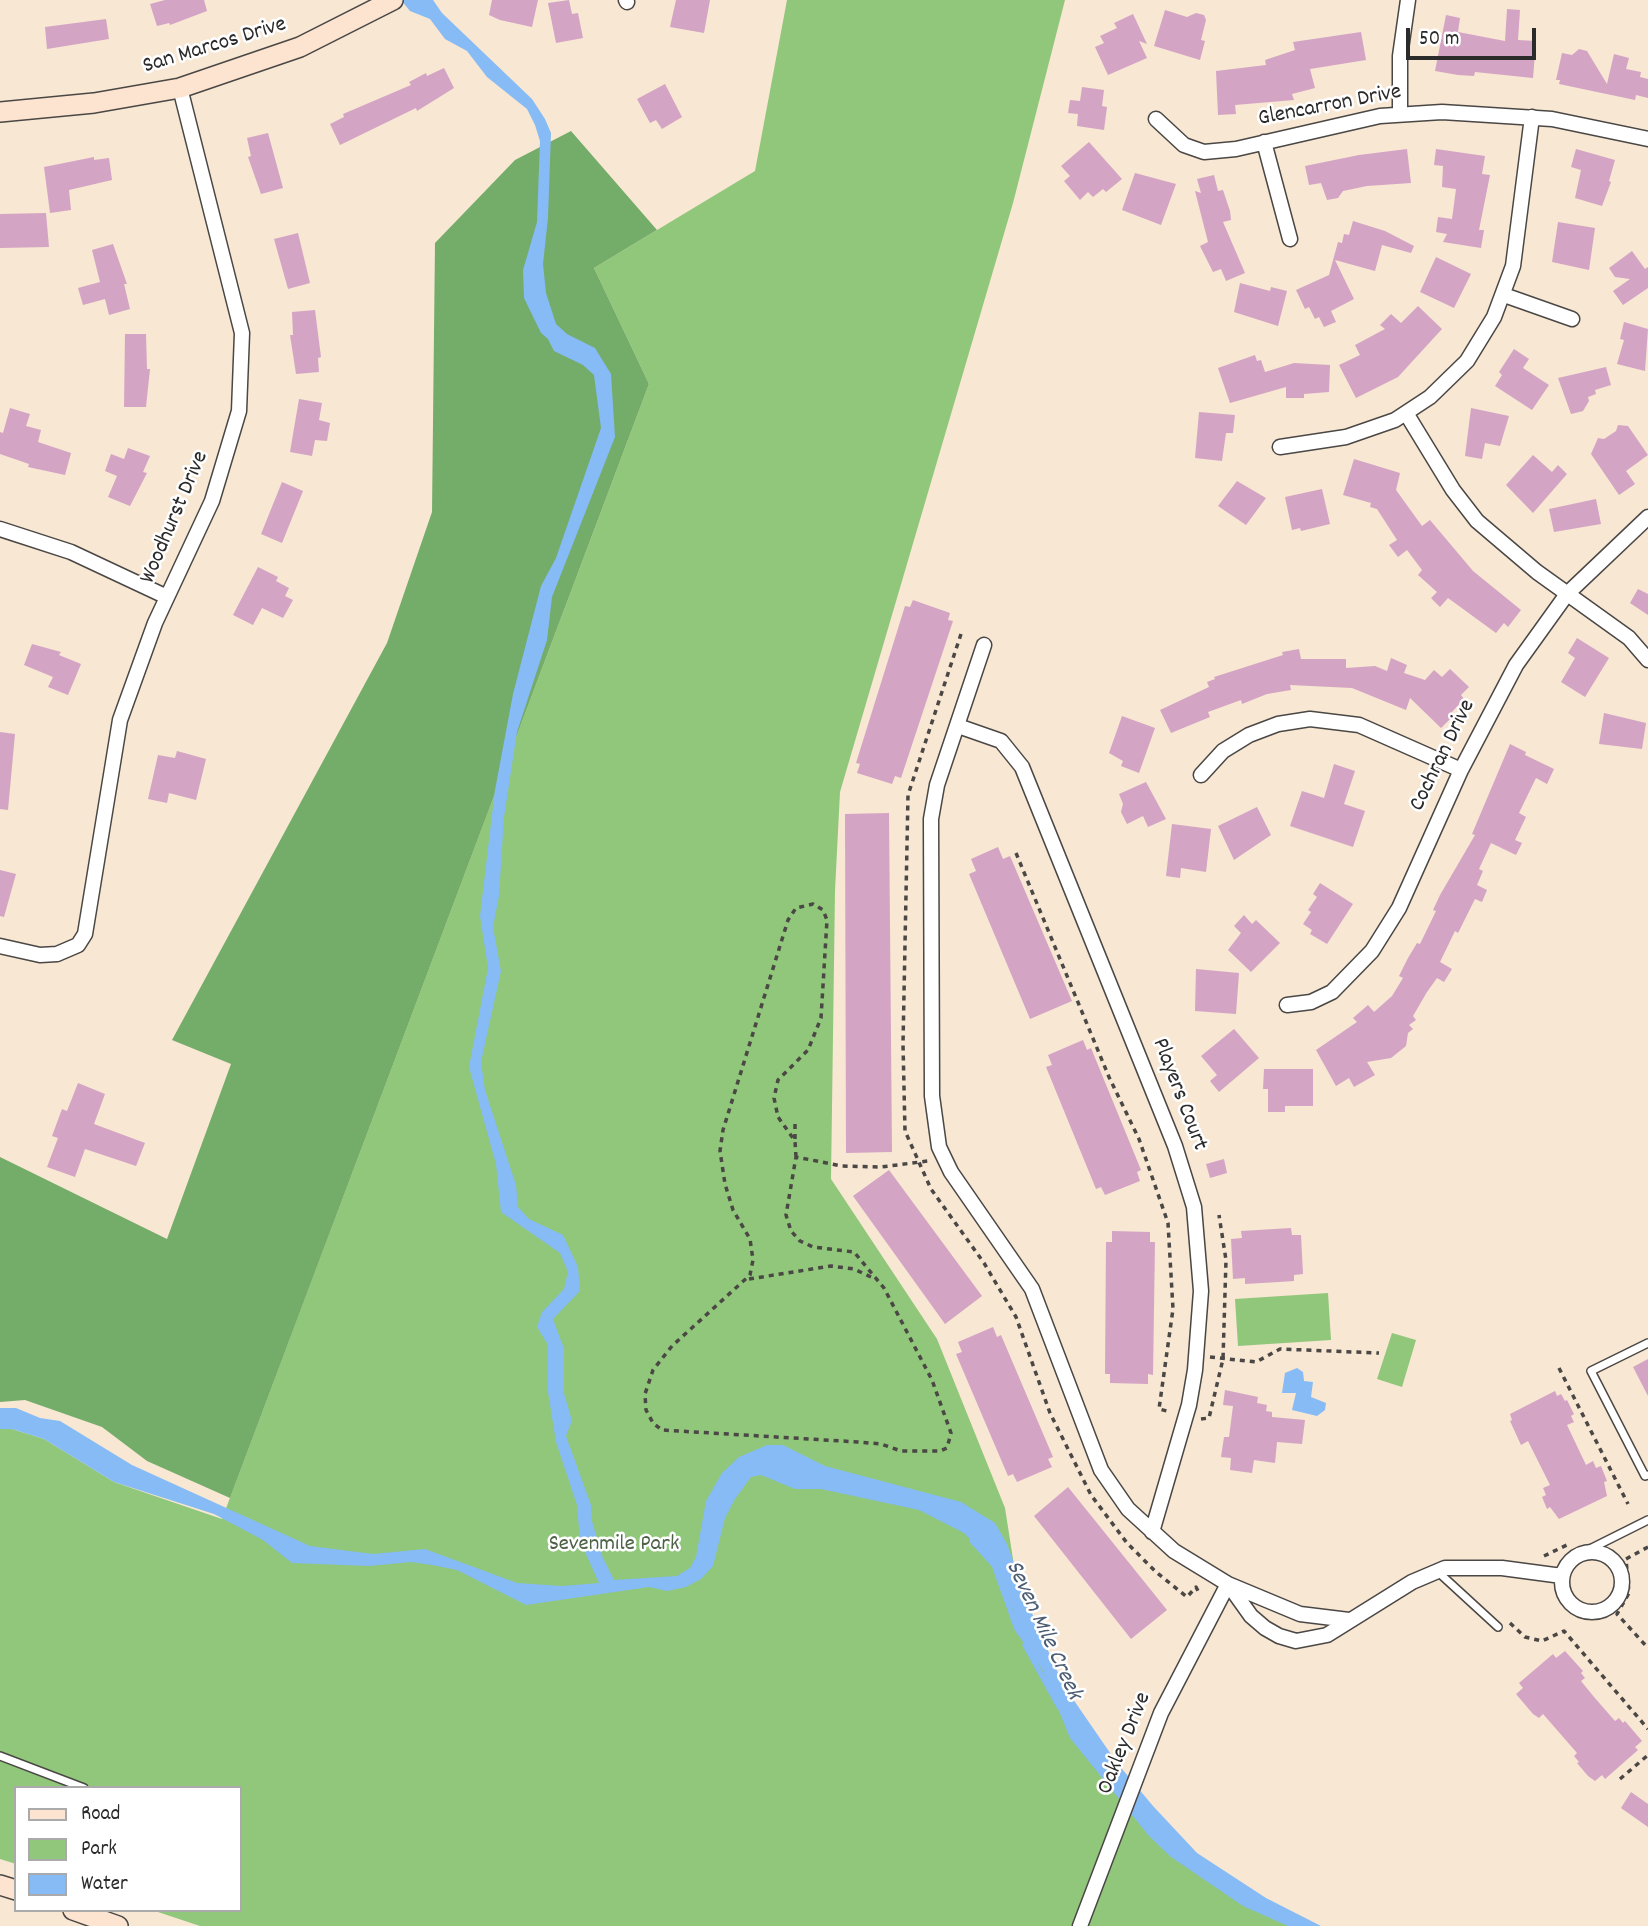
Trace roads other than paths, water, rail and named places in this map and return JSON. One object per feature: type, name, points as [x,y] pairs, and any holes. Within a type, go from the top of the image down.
[{"type":"street","points":[[1400,114],[1400,56],[1408,0]]},
{"type":"street","name":"San Marcos Drive","points":[[0,112],[58,108],[180,88],[300,47],[391,1]]},
{"type":"street","name":"Woodhurst Drive","points":[[0,946],[40,955],[65,953],[78,945],[89,926],[115,743],[140,661],[167,597],[197,537],[223,471],[239,411],[243,370],[242,333],[235,296],[180,88]]},
{"type":"street","name":"Glencarron Drive","points":[[1156,120],[1179,141],[1195,150],[1223,151],[1325,127],[1400,114],[1473,112],[1592,125],[1648,139]]},
{"type":"street","points":[[1280,447],[1346,437],[1406,414],[1430,397],[1467,361],[1504,295],[1519,242],[1532,117]]},
{"type":"street","points":[[1264,142],[1290,239]]},
{"type":"street","points":[[1504,295],[1572,319]]},
{"type":"street","points":[[1406,414],[1468,510],[1498,540],[1629,638],[1648,660]]},
{"type":"street","name":"Cochran Drive","points":[[1287,1005],[1311,1002],[1332,992],[1372,951],[1399,908],[1461,770],[1510,674],[1567,594],[1648,517]]},
{"type":"street","points":[[0,529],[71,552],[167,597]]},
{"type":"street","points":[[984,645],[933,799],[930,835],[932,1096],[935,1133],[944,1159],[1032,1289],[1101,1470],[1128,1509],[1174,1551],[1228,1584],[1300,1614],[1349,1620]]},
{"type":"street","points":[[1201,775],[1223,751],[1243,738],[1278,724],[1310,719],[1359,725],[1461,770]]},
{"type":"street","name":"Players Court","points":[[957,726],[1001,741],[1022,767],[1175,1146],[1194,1207],[1200,1249],[1197,1356],[1189,1405],[1152,1532]]},
{"type":"street","points":[[1582,1553],[1599,1553],[1616,1564],[1622,1583],[1613,1603],[1599,1611],[1579,1610],[1564,1595],[1562,1576],[1569,1562],[1582,1553]]},
{"type":"street","points":[[1228,1584],[1251,1616],[1265,1628],[1288,1639],[1319,1638],[1412,1582],[1437,1571],[1502,1567],[1562,1576]]},
{"type":"street","name":"Oakley Drive","points":[[1080,1926],[1142,1762],[1173,1689],[1228,1584]]},
{"type":"street","points":[[81,1912],[113,1920]]},
{"type":"lane","points":[[1648,1343],[1591,1371],[1645,1476],[1648,1475]]},
{"type":"lane","points":[[1582,1553],[1648,1520]]},
{"type":"lane","points":[[1437,1571],[1498,1627]]},
{"type":"lane","points":[[0,1756],[80,1786]]},
{"type":"water","points":[[401,0],[433,0],[442,13],[532,99],[545,119],[551,133],[548,218],[543,264],[546,293],[556,324],[567,334],[595,348],[611,374],[615,437],[552,597],[547,640],[517,732],[504,817],[499,896],[493,927],[501,971],[481,1062],[485,1090],[516,1185],[518,1207],[529,1219],[563,1235],[578,1267],[580,1291],[553,1319],[564,1349],[564,1393],[572,1421],[566,1436],[591,1505],[592,1521],[602,1556],[614,1580],[677,1576],[690,1568],[696,1557],[706,1501],[722,1473],[739,1457],[767,1445],[783,1445],[825,1466],[961,1502],[995,1523],[1007,1544],[1036,1624],[1064,1686],[1117,1763],[1153,1806],[1197,1853],[1266,1898],[1321,1926],[1288,1926],[1243,1906],[1171,1857],[1149,1836],[1070,1738],[1042,1669],[1014,1629],[1014,1612],[1000,1588],[991,1561],[964,1533],[919,1510],[821,1489],[795,1489],[761,1475],[751,1477],[725,1518],[713,1566],[701,1579],[686,1587],[667,1591],[649,1587],[526,1605],[457,1570],[432,1565],[411,1562],[369,1566],[292,1563],[263,1540],[214,1514],[114,1482],[44,1439],[12,1429],[0,1429],[0,1408],[16,1408],[40,1418],[60,1421],[132,1465],[310,1546],[373,1554],[425,1549],[517,1583],[562,1586],[599,1583],[580,1541],[577,1505],[556,1442],[548,1392],[548,1345],[537,1327],[542,1312],[564,1289],[568,1272],[560,1253],[501,1212],[496,1164],[469,1067],[488,968],[480,916],[495,790],[513,694],[541,586],[556,558],[601,428],[594,375],[583,365],[554,351],[548,339],[541,333],[524,298],[523,270],[537,222],[540,141],[535,125],[527,109],[487,77],[467,51],[445,39],[430,19],[410,11]]},
{"type":"water","points":[[1297,1368],[1303,1372],[1304,1381],[1313,1382],[1311,1397],[1326,1403],[1325,1410],[1317,1416],[1292,1410],[1296,1393],[1282,1393],[1285,1373]]},
{"type":"waterway","name":"Seven Mile Creek","points":[[972,1541],[994,1565],[1016,1627]]},
{"type":"waterway","name":"Seven Mile Creek","points":[[1025,1645],[1059,1707]]},
{"type":"park label","name":"Sevenmile Park","points":[[614,1546]]}]
